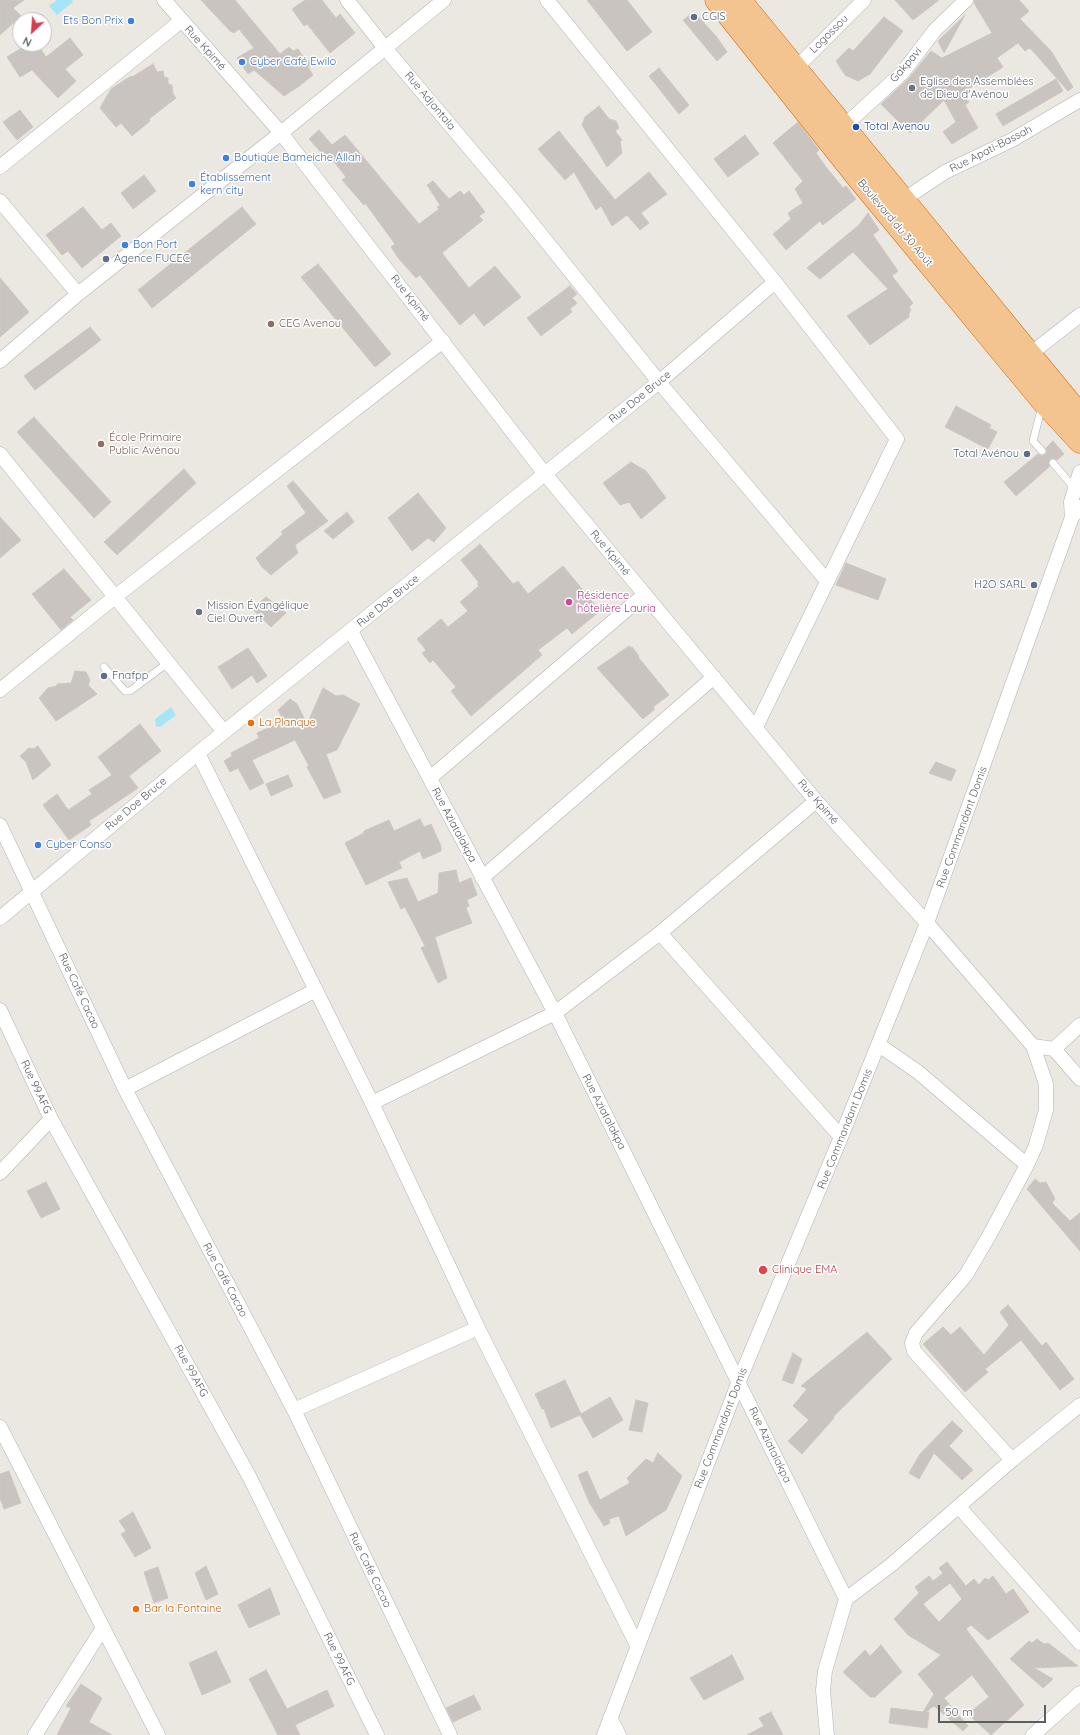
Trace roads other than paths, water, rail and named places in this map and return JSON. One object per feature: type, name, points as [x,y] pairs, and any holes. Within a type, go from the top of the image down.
[{"type":"highway","name":"Boulevard du 30 Août","points":[[716,0],[860,182],[1043,402],[1080,442]]},
{"type":"highway","name":"Boulevard du 30 Août","points":[[740,0],[843,128],[1080,415]]},
{"type":"street","name":"Rue Kpimé","points":[[164,0],[281,133],[444,341],[545,474],[714,676],[816,801],[927,923],[1033,1046]]},
{"type":"street","name":"Rue Adjantala","points":[[347,0],[385,48],[514,200],[659,382],[827,581]]},
{"type":"street","points":[[0,361],[78,294],[281,133],[444,0]]},
{"type":"street","points":[[547,0],[775,282],[897,439],[756,727]]},
{"type":"street","name":"Logossou","points":[[795,69],[864,0]]},
{"type":"street","name":"Gakpavi","points":[[843,128],[903,72],[935,30],[966,0]]},
{"type":"street","points":[[0,167],[181,21]]},
{"type":"street","name":"Rue Apati-Bassah","points":[[902,200],[945,172],[1012,140],[1080,100]]},
{"type":"street","points":[[0,201],[78,294]]},
{"type":"street","name":"Rue Doe Bruce","points":[[0,918],[198,753],[659,382],[775,282]]},
{"type":"street","points":[[1030,355],[1080,315]]},
{"type":"street","points":[[0,690],[116,596],[444,341]]},
{"type":"street","points":[[0,454],[116,596],[224,732]]},
{"type":"street","name":"Rue Commandant Domis","points":[[604,1735],[637,1645],[739,1381],[879,1045],[927,923],[1076,512],[1071,502],[1080,472]]},
{"type":"street","points":[[430,778],[645,594]]},
{"type":"street","name":"Rue Aziatalakpa","points":[[351,631],[555,1013],[846,1599]]},
{"type":"street","points":[[482,878],[714,676]]},
{"type":"street","points":[[198,753],[372,1103],[478,1328],[637,1645]]},
{"type":"street","points":[[372,1103],[555,1013],[660,933],[816,801]]},
{"type":"street","name":"Rue Café Cacao","points":[[0,825],[125,1089],[294,1410],[450,1735]]},
{"type":"street","points":[[660,933],[841,1137]]},
{"type":"street","points":[[125,1089],[316,990]]},
{"type":"street","name":"Rue 99.AFG","points":[[0,1010],[51,1119],[249,1476],[377,1735]]},
{"type":"street","points":[[1054,1049],[1080,1025]]},
{"type":"street","points":[[879,1045],[918,1072],[1027,1165]]},
{"type":"street","points":[[1012,1460],[914,1351],[912,1343],[916,1334],[966,1274],[990,1234],[1027,1165],[1041,1131],[1046,1110],[1046,1084],[1033,1046],[1054,1049],[1080,1079]]},
{"type":"street","points":[[0,1173],[51,1119]]},
{"type":"street","points":[[294,1410],[478,1328]]},
{"type":"street","points":[[827,1735],[823,1690],[825,1671],[846,1599],[891,1565],[1012,1460],[1080,1405]]},
{"type":"street","points":[[0,1427],[158,1735]]},
{"type":"street","points":[[959,1507],[1075,1626],[1080,1643]]},
{"type":"street","points":[[35,1735],[103,1628]]},
{"type":"street","points":[[1033,1735],[1080,1693]]},
{"type":"street","points":[[610,1718],[619,1735]]},
{"type":"lane","points":[[1042,451],[1033,441],[1043,402]]},
{"type":"lane","points":[[1053,463],[1075,488]]},
{"type":"lane","points":[[104,668],[125,691],[130,691],[168,662]]},
{"type":"water","points":[[57,0],[72,0],[73,2],[57,15],[49,6]]},
{"type":"water","points":[[171,707],[176,715],[160,727],[156,726],[155,719]]},
{"type":"place","name":"CGIS","points":[[694,17]]},
{"type":"place","name":"Ets Bon Prix","points":[[131,21]]},
{"type":"place","name":"Cyber Café Ewilo","points":[[242,62]]},
{"type":"place","name":"Eglise des Assemblées de Dieu d'Avénou","points":[[912,88]]},
{"type":"place","name":"Total Avenou","points":[[856,127]]},
{"type":"place","name":"Boutique Bameiche Allah","points":[[226,158]]},
{"type":"place","name":"Établissement kern city","points":[[192,184]]},
{"type":"place","name":"Bon Port","points":[[125,245]]},
{"type":"place","name":"Agence FUCEC","points":[[106,259]]},
{"type":"place","name":"CEG Avenou","points":[[271,324]]},
{"type":"place","name":"École Primaire Public Avénou","points":[[101,444]]},
{"type":"place","name":"Total Avénou","points":[[1027,454]]},
{"type":"place","name":"H2O SARL","points":[[1034,585]]},
{"type":"place","name":"Résidence hôtelière Lauria","points":[[569,602]]},
{"type":"place","name":"Mission Évangélique Ciel Ouvert","points":[[199,612]]},
{"type":"place","name":"Fnafpp","points":[[104,676]]},
{"type":"place","name":"La Planque","points":[[251,723]]},
{"type":"place","name":"Cyber Conso","points":[[38,845]]},
{"type":"place","name":"Clinique EMA","points":[[763,1270]]},
{"type":"place","name":"Bar la Fontaine","points":[[136,1609]]}]
